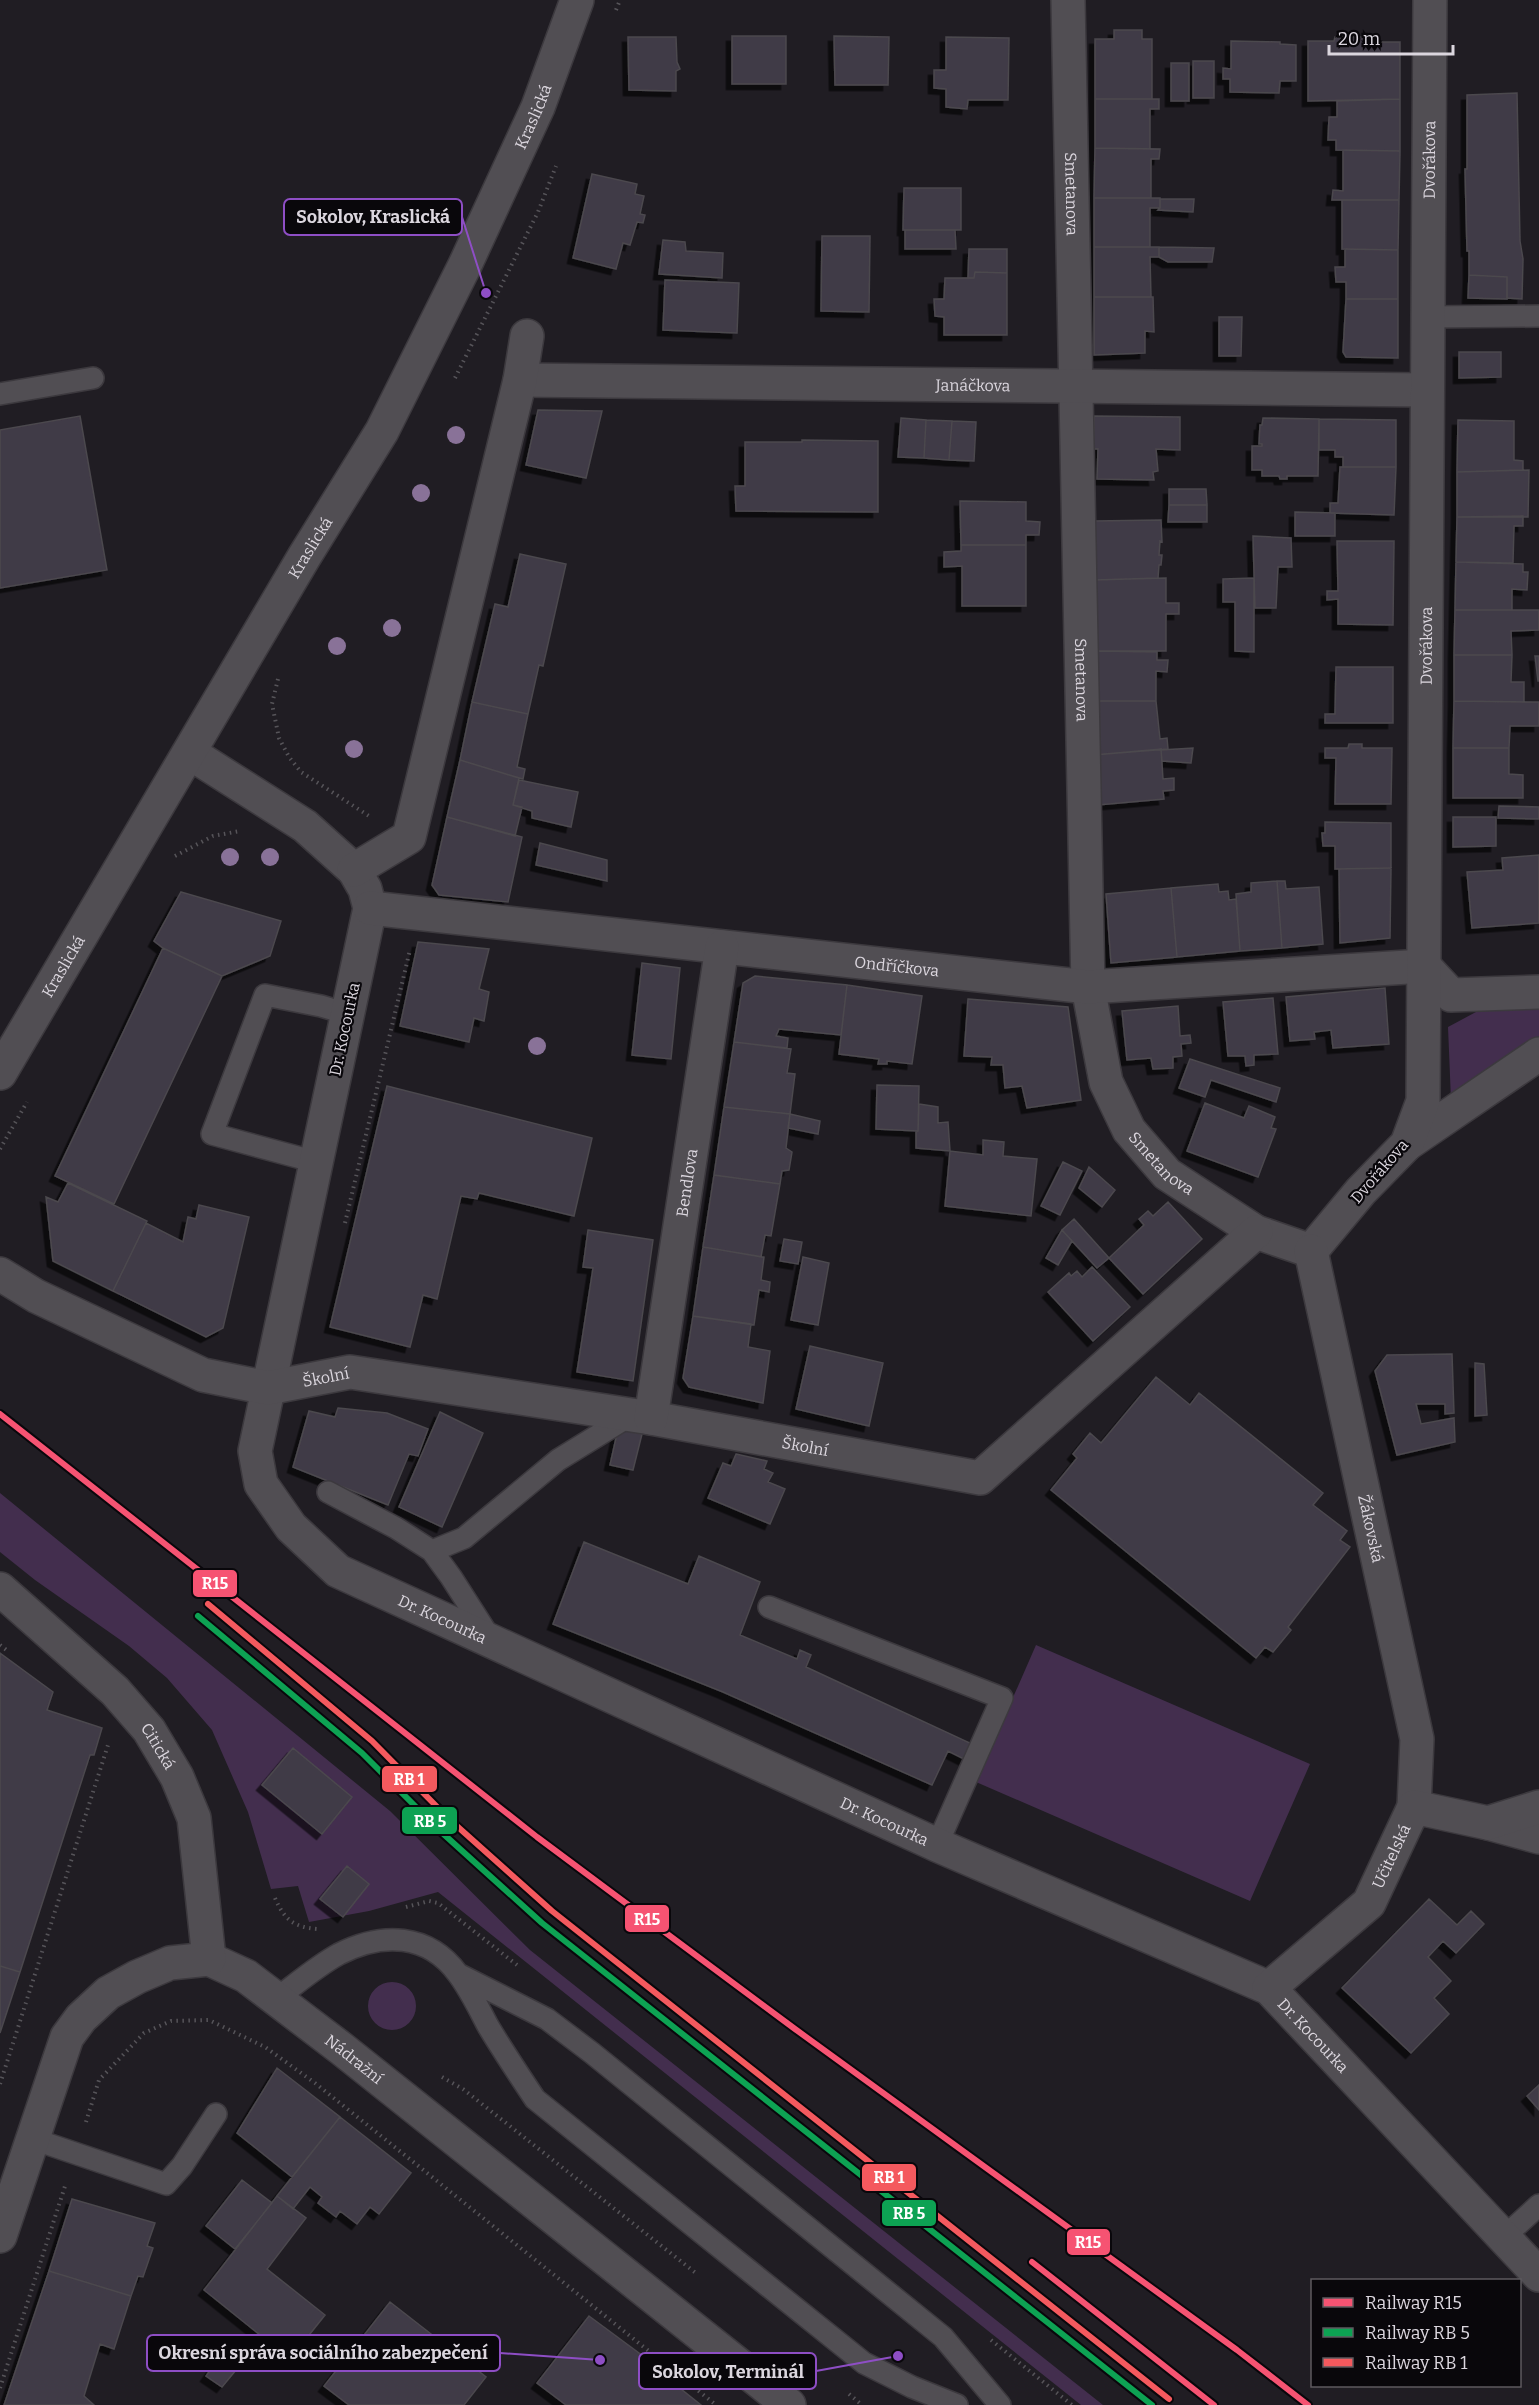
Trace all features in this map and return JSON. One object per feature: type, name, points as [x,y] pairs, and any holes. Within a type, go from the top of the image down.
[{"type":"street","name":"Kraslická","points":[[0,1073],[304,557],[382,431],[465,265],[533,117],[577,0]]},
{"type":"street","name":"Smetanova","points":[[1068,0],[1088,987],[1106,1082],[1129,1130],[1167,1174],[1256,1232],[1311,1251]]},
{"type":"street","name":"Dvořákova","points":[[1311,1251],[1361,1191],[1407,1144],[1423,1101],[1430,0]]},
{"type":"street","points":[[354,870],[409,837],[520,380],[528,336]]},
{"type":"street","name":"Janáčkova","points":[[520,380],[1426,390]]},
{"type":"street","points":[[190,753],[305,826],[354,870],[365,889],[370,908]]},
{"type":"street","name":"Ondříčkova","points":[[370,908],[1088,987],[1424,966]]},
{"type":"street","name":"Dr. Kocourka","points":[[370,908],[255,1451],[261,1484],[291,1527],[338,1571],[937,1845],[1269,1988],[1539,2275]]},
{"type":"street","name":"Bendlova","points":[[641,1416],[722,947]]},
{"type":"street","points":[[1424,966],[1452,995],[1539,992]]},
{"type":"street","points":[[1407,1144],[1539,1054]]},
{"type":"street","name":"Školní","points":[[267,1388],[350,1372],[641,1416],[980,1478],[1256,1232]]},
{"type":"street","name":"Žákovská","points":[[1311,1251],[1417,1739],[1414,1807]]},
{"type":"street","points":[[0,1274],[36,1296],[203,1375],[267,1388]]},
{"type":"street","name":"Citická","points":[[0,1590],[116,1690],[149,1730],[177,1776],[194,1818],[209,1959]]},
{"type":"street","name":"Učitelská","points":[[1269,1988],[1369,1903],[1414,1807],[1488,1823],[1539,1807]]},
{"type":"street","points":[[1488,1823],[1539,1837]]},
{"type":"street","points":[[0,2236],[67,2037],[81,2018],[108,1993],[137,1977],[170,1963],[209,1959]]},
{"type":"street","name":"Nádražní","points":[[209,1959],[246,1976],[342,2049],[789,2405]]},
{"type":"lane","points":[[1427,318],[1539,316]]},
{"type":"lane","points":[[0,394],[93,378]]},
{"type":"lane","points":[[316,1162],[212,1134],[265,995],[348,1014]]},
{"type":"lane","points":[[432,1551],[464,1538],[558,1460],[641,1416]]},
{"type":"lane","points":[[328,1492],[396,1528],[432,1551],[452,1577],[492,1641]]},
{"type":"lane","points":[[769,1607],[1002,1698],[937,1845]]},
{"type":"lane","points":[[276,1999],[339,1954],[387,1939],[408,1940],[420,1944],[440,1956],[458,1973],[546,2019],[592,2053],[943,2337],[1000,2405]]},
{"type":"lane","points":[[458,1973],[506,2056],[535,2099],[864,2363],[912,2387],[957,2405]]},
{"type":"lane","points":[[33,2139],[166,2184],[182,2166],[216,2114]]},
{"type":"lane","points":[[1504,2237],[1539,2205]]},
{"type":"path","points":[[616,11],[620,0]]},
{"type":"path","points":[[450,386],[538,212],[560,156]]},
{"type":"path","points":[[279,676],[272,704],[279,738],[289,757],[301,772],[390,830],[400,843]]},
{"type":"path","points":[[344,1231],[419,913]]},
{"type":"path","points":[[0,1645],[17,1657]]},
{"type":"path","points":[[0,2084],[108,1745],[107,1737]]},
{"type":"path","points":[[0,2388],[99,2080],[144,2033],[171,2021],[209,2020],[265,2047],[315,2084],[716,2405]]},
{"type":"path","points":[[435,2072],[463,2089],[706,2281]]},
{"type":"path","points":[[846,2392],[860,2404]]},
{"type":"shaded area","points":[[1489,1005],[1539,1006],[1539,1039],[1451,1100],[1448,1027]]},
{"type":"shaded area","points":[[0,1493],[390,1811],[530,1950],[1103,2405],[1081,2405],[438,1892],[369,1911],[309,1922],[298,1886],[271,1889],[248,1812],[212,1730],[167,1678],[129,1646],[35,1580],[0,1552]]},
{"type":"shaded area","points":[[1036,1645],[1310,1764],[1250,1901],[976,1782]]},
{"type":"shaded area","points":[[387,1982],[397,1982],[409,1989],[416,2001],[416,2011],[409,2023],[397,2030],[387,2030],[372,2019],[368,2011],[368,2001],[379,1986]]},
{"type":"building","points":[[1114,30],[1142,30],[1142,39],[1152,39],[1152,99],[1095,99],[1095,39],[1114,39]]},
{"type":"building","points":[[732,36],[786,36],[786,84],[732,84]]},
{"type":"building","points":[[834,36],[889,37],[888,85],[835,85]]},
{"type":"building","points":[[628,37],[676,37],[677,62],[680,69],[676,71],[676,91],[629,90]]},
{"type":"building","points":[[946,37],[1009,38],[1008,100],[968,100],[967,109],[946,107],[946,89],[934,88],[934,70],[946,70]]},
{"type":"building","points":[[1335,37],[1374,37],[1374,42],[1400,42],[1400,99],[1308,101],[1308,41],[1334,41]]},
{"type":"building","points":[[1231,41],[1280,42],[1280,44],[1296,45],[1296,81],[1280,81],[1279,93],[1230,92],[1230,79],[1223,79],[1223,68],[1231,69]]},
{"type":"building","points":[[1193,61],[1214,61],[1214,98],[1193,98]]},
{"type":"building","points":[[1171,63],[1189,63],[1189,101],[1171,101]]},
{"type":"building","points":[[1517,93],[1520,241],[1523,259],[1522,299],[1507,298],[1507,277],[1469,275],[1465,169],[1467,169],[1467,95]]},
{"type":"building","points":[[1095,99],[1159,99],[1159,109],[1150,109],[1150,149],[1095,148]]},
{"type":"building","points":[[1400,99],[1400,151],[1336,150],[1336,140],[1328,140],[1329,117],[1337,117],[1337,101]]},
{"type":"building","points":[[1095,148],[1160,149],[1159,159],[1151,159],[1151,198],[1094,198]]},
{"type":"building","points":[[1343,150],[1400,151],[1399,200],[1332,200],[1333,190],[1343,191]]},
{"type":"building","points":[[592,174],[637,184],[635,194],[644,196],[640,214],[645,215],[643,223],[637,222],[630,245],[623,243],[616,269],[573,258]]},
{"type":"building","points":[[904,188],[961,188],[961,230],[903,230]]},
{"type":"building","points":[[1094,198],[1160,198],[1160,208],[1150,208],[1150,247],[1094,247]]},
{"type":"building","points":[[1160,199],[1194,199],[1193,212],[1158,210]]},
{"type":"building","points":[[1342,200],[1399,200],[1398,250],[1342,249]]},
{"type":"building","points":[[905,230],[955,230],[956,249],[905,249]]},
{"type":"building","points":[[822,236],[870,236],[869,312],[821,311]]},
{"type":"building","points":[[663,240],[685,242],[686,251],[723,253],[722,278],[659,274]]},
{"type":"building","points":[[1094,247],[1159,247],[1159,257],[1150,257],[1151,297],[1094,297]]},
{"type":"building","points":[[1159,247],[1214,248],[1212,262],[1168,262],[1159,257]]},
{"type":"building","points":[[969,249],[1007,249],[1007,273],[975,272],[974,278],[968,278]]},
{"type":"building","points":[[1345,249],[1398,250],[1398,299],[1346,299],[1346,282],[1336,282],[1335,267],[1345,267]]},
{"type":"building","points":[[975,272],[1007,273],[1007,335],[944,335],[944,317],[935,316],[934,299],[944,299],[945,278],[974,278]]},
{"type":"building","points":[[1469,275],[1507,277],[1507,299],[1468,298]]},
{"type":"building","points":[[665,280],[739,283],[737,333],[663,330]]},
{"type":"building","points":[[1094,297],[1153,297],[1154,332],[1145,331],[1145,353],[1094,355]]},
{"type":"building","points":[[1346,299],[1398,299],[1398,358],[1346,357],[1343,352]]},
{"type":"building","points":[[1219,317],[1242,317],[1241,356],[1219,356]]},
{"type":"building","points":[[1459,352],[1501,352],[1501,377],[1459,378]]},
{"type":"building","points":[[538,410],[602,411],[586,478],[526,465]]},
{"type":"building","points":[[80,416],[107,570],[0,588],[0,430]]},
{"type":"building","points":[[1094,416],[1180,417],[1180,450],[1156,449],[1158,471],[1153,472],[1154,480],[1097,479],[1098,449],[1094,449]]},
{"type":"building","points":[[901,418],[926,420],[924,458],[898,457]]},
{"type":"building","points":[[1263,418],[1319,419],[1318,476],[1287,476],[1287,479],[1280,479],[1279,476],[1262,476],[1262,470],[1252,470],[1252,446],[1262,446],[1259,444],[1260,425],[1262,425]]},
{"type":"building","points":[[1319,419],[1396,420],[1396,467],[1343,467],[1343,457],[1335,457],[1335,450],[1319,450]]},
{"type":"building","points":[[926,420],[952,421],[949,460],[924,458]]},
{"type":"building","points":[[1458,420],[1514,421],[1514,460],[1523,461],[1523,470],[1457,472]]},
{"type":"building","points":[[952,421],[976,422],[974,461],[949,460]]},
{"type":"building","points":[[802,440],[878,441],[878,512],[736,511],[735,486],[745,486],[745,442],[802,442]]},
{"type":"building","points":[[1340,467],[1396,467],[1394,515],[1330,513],[1330,503],[1338,503]]},
{"type":"building","points":[[1529,470],[1528,517],[1457,517],[1457,472]]},
{"type":"building","points":[[1169,489],[1206,489],[1207,505],[1169,505]]},
{"type":"building","points":[[960,501],[1026,502],[1026,521],[1040,522],[1039,535],[1026,535],[1026,545],[961,545]]},
{"type":"building","points":[[1169,505],[1207,505],[1207,522],[1168,522]]},
{"type":"building","points":[[1295,512],[1335,513],[1335,536],[1295,536]]},
{"type":"building","points":[[1523,516],[1523,526],[1514,526],[1513,563],[1456,562],[1457,517]]},
{"type":"building","points":[[1161,520],[1162,542],[1160,541],[1159,555],[1162,555],[1158,578],[1094,580],[1094,521]]},
{"type":"building","points":[[1253,536],[1291,538],[1292,567],[1278,567],[1276,608],[1255,608]]},
{"type":"building","points":[[1337,541],[1394,541],[1393,625],[1338,624],[1338,599],[1327,600],[1327,591],[1338,591]]},
{"type":"building","points":[[961,545],[1026,545],[1026,606],[962,606],[962,566],[944,567],[944,552],[961,551]]},
{"type":"building","points":[[520,554],[566,564],[543,666],[539,665],[528,714],[472,702],[495,604],[508,607]]},
{"type":"building","points":[[1456,562],[1523,564],[1523,572],[1528,572],[1527,590],[1512,589],[1512,610],[1455,610]]},
{"type":"building","points":[[1166,578],[1166,603],[1179,603],[1179,614],[1166,614],[1166,651],[1094,651],[1094,580]]},
{"type":"building","points":[[1254,578],[1254,652],[1235,651],[1235,602],[1223,602],[1223,579]]},
{"type":"building","points":[[1455,610],[1539,610],[1539,630],[1511,631],[1512,655],[1454,655]]},
{"type":"building","points":[[1094,651],[1157,652],[1157,660],[1168,660],[1167,672],[1156,671],[1156,701],[1094,701]]},
{"type":"building","points":[[1454,655],[1512,655],[1511,682],[1524,682],[1524,702],[1454,701]]},
{"type":"building","points":[[1535,656],[1539,656],[1539,681],[1538,681]]},
{"type":"building","points":[[1336,667],[1393,667],[1393,723],[1325,723],[1325,714],[1335,714]]},
{"type":"building","points":[[1094,701],[1156,701],[1160,739],[1167,738],[1168,749],[1094,755]]},
{"type":"building","points":[[1454,701],[1539,702],[1539,726],[1510,726],[1509,748],[1453,748]]},
{"type":"building","points":[[472,702],[528,714],[517,767],[525,769],[523,779],[460,760]]},
{"type":"building","points":[[1349,744],[1362,744],[1362,748],[1392,748],[1391,804],[1335,804],[1336,758],[1325,758],[1325,748],[1348,748]]},
{"type":"building","points":[[1193,748],[1191,763],[1162,761],[1161,750]]},
{"type":"building","points":[[1453,748],[1509,748],[1509,774],[1523,775],[1523,798],[1453,798]]},
{"type":"building","points":[[1161,749],[1163,779],[1174,778],[1174,790],[1163,791],[1164,799],[1098,805],[1094,755]]},
{"type":"building","points":[[460,760],[519,778],[513,805],[522,807],[515,836],[447,817]]},
{"type":"building","points":[[519,780],[578,792],[571,827],[532,818],[532,811],[513,805]]},
{"type":"building","points":[[1499,806],[1539,807],[1539,819],[1498,818]]},
{"type":"building","points":[[447,817],[522,837],[508,902],[439,895],[432,885]]},
{"type":"building","points":[[1453,817],[1496,817],[1496,846],[1453,847]]},
{"type":"building","points":[[1325,822],[1391,823],[1391,868],[1335,869],[1335,846],[1323,846],[1322,833],[1325,833]]},
{"type":"building","points":[[540,843],[607,860],[607,881],[536,865]]},
{"type":"building","points":[[1539,855],[1539,923],[1472,928],[1467,872],[1503,870],[1502,858]]},
{"type":"building","points":[[1391,868],[1390,938],[1340,943],[1339,869]]},
{"type":"building","points":[[1277,881],[1285,881],[1286,889],[1319,887],[1323,944],[1282,948]]},
{"type":"building","points":[[1277,881],[1282,948],[1240,951],[1236,894],[1251,892],[1251,883]]},
{"type":"building","points":[[1218,884],[1219,892],[1228,891],[1229,900],[1236,899],[1240,951],[1177,957],[1171,888]]},
{"type":"building","points":[[1171,888],[1177,957],[1111,963],[1106,894]]},
{"type":"building","points":[[181,892],[281,921],[270,956],[222,976],[163,948],[154,941]]},
{"type":"building","points":[[418,942],[489,949],[479,989],[489,992],[484,1021],[474,1018],[469,1042],[400,1026]]},
{"type":"building","points":[[163,948],[222,976],[114,1204],[55,1176]]},
{"type":"building","points":[[642,963],[680,968],[671,1059],[632,1055]]},
{"type":"building","points":[[755,976],[847,985],[841,1035],[779,1029],[776,1036],[788,1038],[787,1048],[734,1042],[743,983]]},
{"type":"building","points":[[847,985],[922,996],[912,1064],[887,1061],[887,1064],[878,1064],[879,1059],[839,1054]]},
{"type":"building","points":[[1385,988],[1389,1044],[1333,1048],[1331,1030],[1314,1032],[1315,1039],[1290,1041],[1286,997]]},
{"type":"building","points":[[1273,998],[1278,1054],[1254,1055],[1254,1065],[1246,1066],[1245,1056],[1228,1056],[1223,1002]]},
{"type":"building","points":[[968,999],[1068,1007],[1081,1100],[1027,1108],[1022,1086],[1005,1088],[1003,1065],[991,1065],[992,1057],[964,1056]]},
{"type":"building","points":[[1178,1006],[1180,1036],[1190,1035],[1191,1043],[1181,1044],[1182,1056],[1173,1057],[1173,1068],[1153,1069],[1151,1058],[1127,1060],[1122,1011]]},
{"type":"building","points":[[734,1042],[791,1049],[787,1073],[795,1074],[790,1114],[724,1107]]},
{"type":"building","points":[[1190,1059],[1280,1088],[1276,1102],[1211,1080],[1205,1097],[1179,1088]]},
{"type":"building","points":[[877,1085],[919,1086],[918,1131],[876,1129]]},
{"type":"building","points":[[387,1086],[592,1138],[574,1216],[479,1193],[477,1199],[461,1196],[437,1299],[423,1295],[410,1347],[330,1327]]},
{"type":"building","points":[[1205,1103],[1244,1118],[1249,1106],[1275,1117],[1271,1128],[1276,1129],[1258,1177],[1187,1151]]},
{"type":"building","points":[[919,1104],[938,1107],[938,1123],[948,1122],[950,1151],[916,1148]]},
{"type":"building","points":[[724,1107],[790,1114],[786,1148],[792,1152],[789,1170],[782,1171],[780,1184],[714,1175]]},
{"type":"building","points":[[790,1114],[820,1121],[818,1134],[788,1128]]},
{"type":"building","points":[[983,1140],[1004,1142],[1003,1156],[1037,1159],[1031,1216],[945,1206],[950,1151],[983,1155]]},
{"type":"building","points":[[1063,1162],[1082,1171],[1060,1215],[1041,1206]]},
{"type":"building","points":[[1089,1167],[1115,1190],[1102,1207],[1079,1188]]},
{"type":"building","points":[[714,1175],[780,1184],[771,1236],[765,1235],[761,1257],[703,1247]]},
{"type":"building","points":[[68,1183],[147,1221],[113,1291],[53,1261],[46,1197],[58,1202]]},
{"type":"building","points":[[1168,1202],[1202,1239],[1143,1294],[1109,1258],[1144,1225],[1139,1219],[1148,1211],[1153,1216]]},
{"type":"building","points":[[199,1205],[249,1217],[223,1328],[206,1337],[113,1291],[146,1223],[183,1242],[188,1217],[196,1219]]},
{"type":"building","points":[[1074,1219],[1109,1258],[1097,1268],[1062,1230]]},
{"type":"building","points":[[588,1230],[653,1240],[633,1381],[577,1372],[593,1268],[583,1267]]},
{"type":"building","points":[[1062,1230],[1072,1241],[1058,1265],[1046,1258]]},
{"type":"building","points":[[784,1239],[802,1242],[798,1264],[780,1261]]},
{"type":"building","points":[[703,1247],[764,1257],[761,1280],[770,1282],[769,1292],[759,1290],[754,1325],[693,1316]]},
{"type":"building","points":[[803,1257],[829,1263],[818,1325],[791,1320]]},
{"type":"building","points":[[1092,1267],[1130,1307],[1093,1341],[1048,1292],[1069,1273],[1071,1276],[1077,1271],[1082,1277]]},
{"type":"building","points":[[693,1316],[751,1324],[748,1347],[770,1351],[763,1403],[689,1387],[683,1378]]},
{"type":"building","points":[[810,1346],[883,1363],[869,1426],[796,1409]]},
{"type":"building","points":[[1452,1354],[1454,1413],[1445,1414],[1445,1404],[1416,1404],[1421,1424],[1454,1418],[1455,1442],[1397,1455],[1375,1371],[1387,1355]]},
{"type":"building","points":[[1475,1363],[1484,1364],[1487,1415],[1475,1416]]},
{"type":"building","points":[[1156,1377],[1190,1405],[1199,1393],[1323,1493],[1313,1505],[1347,1531],[1340,1540],[1350,1547],[1288,1627],[1291,1630],[1273,1652],[1265,1647],[1256,1658],[1051,1490],[1077,1458],[1073,1454],[1090,1433],[1101,1443]]},
{"type":"building","points":[[338,1408],[387,1413],[428,1429],[418,1456],[409,1454],[388,1505],[293,1467],[309,1411],[335,1417]]},
{"type":"building","points":[[440,1412],[483,1433],[442,1527],[399,1507]]},
{"type":"building","points":[[618,1429],[642,1434],[633,1470],[610,1465]]},
{"type":"building","points":[[736,1454],[767,1461],[764,1469],[773,1473],[768,1482],[785,1489],[770,1524],[708,1498],[723,1463],[731,1466]]},
{"type":"building","points":[[584,1542],[688,1584],[699,1556],[760,1582],[740,1635],[797,1659],[800,1650],[811,1655],[806,1667],[972,1744],[964,1759],[948,1751],[932,1785],[723,1692],[553,1624]]},
{"type":"building","points":[[0,1653],[53,1692],[47,1710],[102,1728],[94,1755],[90,1755],[20,1972],[0,1966]]},
{"type":"building","points":[[293,1748],[352,1797],[322,1834],[262,1785]]},
{"type":"building","points":[[347,1866],[369,1884],[343,1917],[320,1899]]},
{"type":"building","points":[[1429,1899],[1457,1925],[1471,1911],[1484,1924],[1456,1953],[1443,1941],[1428,1957],[1451,1981],[1434,1998],[1449,2014],[1411,2053],[1342,1988]]},
{"type":"building","points":[[0,1966],[20,1972],[0,2033]]},
{"type":"building","points":[[277,2068],[340,2117],[292,2177],[237,2133]]},
{"type":"building","points":[[1539,2085],[1539,2110],[1527,2096]]},
{"type":"building","points":[[340,2117],[411,2173],[379,2214],[370,2207],[357,2224],[340,2211],[336,2217],[318,2203],[322,2197],[310,2187],[293,2209],[277,2196]]},
{"type":"building","points":[[242,2180],[272,2203],[235,2249],[206,2226]]},
{"type":"building","points":[[277,2196],[306,2218],[267,2269],[325,2315],[290,2359],[204,2290]]},
{"type":"building","points":[[72,2199],[155,2223],[147,2246],[153,2248],[143,2277],[138,2276],[131,2296],[49,2271]]},
{"type":"building","points":[[49,2271],[131,2296],[114,2349],[100,2344],[84,2396],[94,2405],[4,2405]]},
{"type":"building","points":[[390,2302],[486,2377],[464,2405],[349,2405],[324,2386]]},
{"type":"building","points":[[589,2316],[647,2359],[646,2361],[701,2405],[566,2405],[537,2383]]},
{"type":"building","points":[[225,2349],[241,2364],[222,2387],[206,2376]]},
{"type":"rail line","name":"R15","points":[[0,1414],[537,1837],[795,2029],[1237,2350],[1308,2405]]},
{"type":"rail line","name":"R15","points":[[1032,2262],[1214,2405]]},
{"type":"transit line","points":[[208,1604],[372,1741],[449,1819],[552,1911],[1169,2399]]},
{"type":"transit line","points":[[198,1616],[362,1753],[439,1830],[542,1923],[1152,2405]]},
{"type":"place","name":"Sokolov, Kraslická","points":[[486,293]]},
{"type":"place","name":"Sokolov, Terminál","points":[[898,2356]]},
{"type":"place","name":"Okresní správa sociálního zabezpečení","points":[[600,2360]]}]
